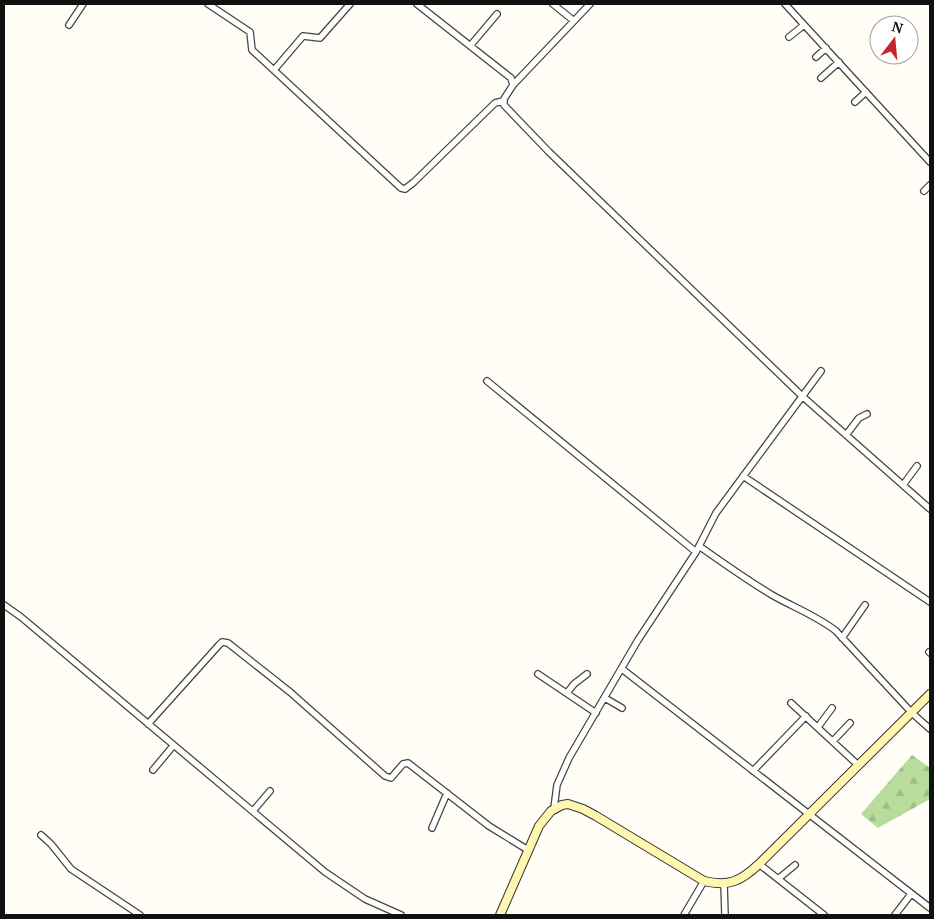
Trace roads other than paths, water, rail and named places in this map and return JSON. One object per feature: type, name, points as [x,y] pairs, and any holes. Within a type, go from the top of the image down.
[{"type":"main road","points":[[500,915],[540,826],[554,808],[568,804],[583,809],[704,881],[724,884],[735,882],[759,864],[930,694]]},
{"type":"street","points":[[69,25],[83,4]]},
{"type":"street","points":[[208,4],[250,32],[252,50],[403,189],[414,182],[495,103],[503,102]]},
{"type":"street","points":[[274,70],[303,36],[320,38],[350,4]]},
{"type":"street","points":[[417,4],[511,78],[513,85]]},
{"type":"street","points":[[552,4],[574,21]]},
{"type":"street","points":[[503,102],[513,85],[590,4]]},
{"type":"street","points":[[785,4],[930,162]]},
{"type":"street","points":[[470,46],[497,14]]},
{"type":"street","points":[[789,37],[804,25]]},
{"type":"street","points":[[816,56],[826,48]]},
{"type":"street","points":[[821,78],[839,62]]},
{"type":"street","points":[[855,102],[866,92]]},
{"type":"street","points":[[503,102],[549,152],[802,396],[930,509]]},
{"type":"street","points":[[924,191],[930,185]]},
{"type":"street","points":[[554,808],[557,785],[561,774],[638,640],[697,549],[716,513],[821,371]]},
{"type":"street","points":[[487,381],[697,549],[772,595],[827,624],[912,713],[930,728]]},
{"type":"street","points":[[846,435],[860,418],[867,414]]},
{"type":"street","points":[[903,485],[917,466]]},
{"type":"street","points":[[743,476],[930,602]]},
{"type":"street","points":[[4,605],[21,616],[310,860],[366,899],[401,915]]},
{"type":"street","points":[[842,638],[865,605]]},
{"type":"street","points":[[148,724],[219,645],[222,642],[228,643],[290,692],[385,776],[391,778],[403,764],[408,763],[489,826],[528,850]]},
{"type":"street","points":[[622,669],[930,908]]},
{"type":"street","points":[[538,674],[596,713]]},
{"type":"street","points":[[566,693],[587,674]]},
{"type":"street","points":[[605,698],[622,708]]},
{"type":"street","points":[[791,703],[858,765]]},
{"type":"street","points":[[818,727],[832,708]]},
{"type":"street","points":[[754,771],[806,716]]},
{"type":"street","points":[[833,741],[850,723]]},
{"type":"street","points":[[153,770],[173,746]]},
{"type":"street","points":[[252,811],[270,791]]},
{"type":"street","points":[[432,828],[447,793]]},
{"type":"street","points":[[41,835],[51,844],[71,869],[140,915]]},
{"type":"street","points":[[759,864],[824,915]]},
{"type":"street","points":[[778,880],[795,865]]},
{"type":"street","points":[[684,915],[704,881]]},
{"type":"street","points":[[724,884],[725,915]]},
{"type":"street","points":[[895,915],[911,894]]},
{"type":"waterway","points":[[859,849],[930,903]]}]
